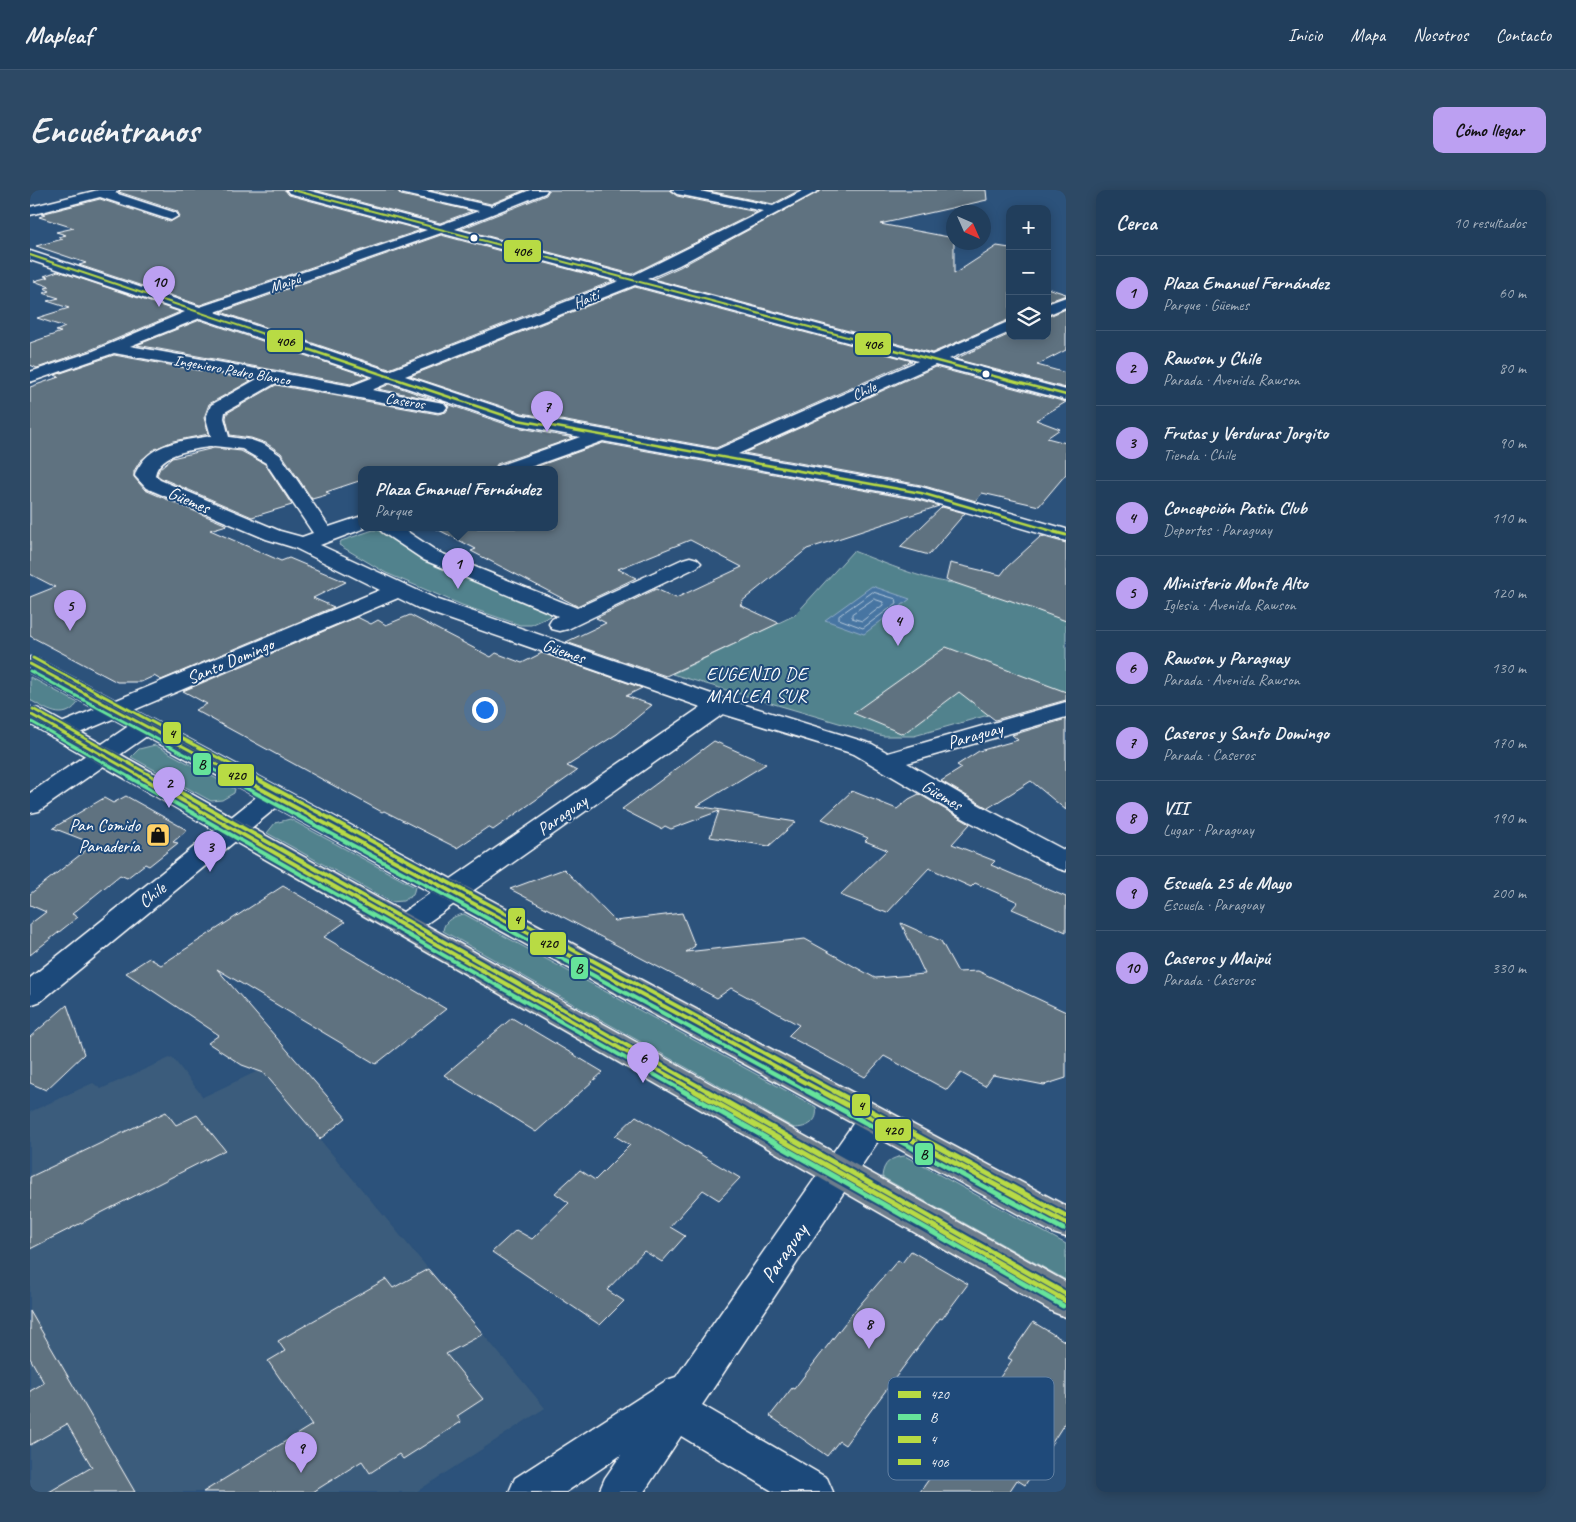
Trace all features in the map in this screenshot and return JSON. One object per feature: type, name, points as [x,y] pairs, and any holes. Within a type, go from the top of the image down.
[{"type":"main road","points":[[30,664],[1066,1223]]},
{"type":"main road","points":[[30,714],[1066,1301]]},
{"type":"street","points":[[293,190],[1066,395]]},
{"type":"street","points":[[405,190],[492,210]]},
{"type":"street","name":"Maipú","points":[[30,377],[112,348],[200,312],[440,229],[541,190]]},
{"type":"street","points":[[677,190],[775,210]]},
{"type":"street","name":"Haití","points":[[351,392],[632,281],[674,262],[814,190]]},
{"type":"street","points":[[30,211],[107,192],[170,216]]},
{"type":"street","name":"Caseros","points":[[30,255],[518,420]]},
{"type":"street","points":[[1051,308],[1066,302]]},
{"type":"street","name":"Chile","points":[[719,456],[1006,328]]},
{"type":"street","name":"Ingeniero Pedro Blanco","points":[[112,348],[351,392]]},
{"type":"street","points":[[221,441],[215,418],[217,409],[272,378]]},
{"type":"street","name":"Caseros","points":[[351,392],[603,435],[921,493],[1066,535]]},
{"type":"street","points":[[516,466],[603,435]]},
{"type":"street","name":"Güemes","points":[[325,536],[270,457],[244,444],[221,441],[189,445],[168,451],[150,463],[145,472],[145,476],[152,484],[272,535],[302,544],[428,604],[720,705],[863,749],[972,812],[1066,862]]},
{"type":"street","points":[[302,544],[358,524]]},
{"type":"street","name":"Güemes","points":[[394,531],[431,556],[576,616]]},
{"type":"street","points":[[529,639],[690,563]]},
{"type":"street","name":"Santo Domingo","points":[[61,732],[399,590]]},
{"type":"street","name":"Paraguay","points":[[403,926],[720,705]]},
{"type":"street","name":"Paraguay","points":[[884,762],[1066,708]]},
{"type":"street","points":[[30,805],[145,726]]},
{"type":"street","name":"Chile","points":[[30,994],[274,796]]},
{"type":"street","name":"Paraguay","points":[[620,1492],[874,1120]]},
{"type":"street","points":[[684,1398],[812,1492]]},
{"type":"street","name":"Paraguay","points":[[530,1492],[684,1398]]},
{"type":"shaded area","points":[[172,1057],[203,1097],[258,1071],[264,1073],[545,1408],[416,1492],[30,1492],[30,1112],[93,1083],[101,1089]]},
{"type":"green space","points":[[370,531],[379,531],[421,559],[550,613],[551,616],[531,625],[520,625],[462,605],[386,573],[339,545],[341,541]]},
{"type":"green space","points":[[853,551],[923,577],[938,581],[963,583],[1066,613],[1066,693],[914,736],[883,736],[672,674],[795,615]]},
{"type":"green space","points":[[30,677],[78,703],[72,709],[60,713],[42,707],[30,700]]},
{"type":"green space","points":[[155,745],[235,789],[234,793],[222,800],[211,801],[131,757],[139,749]]},
{"type":"green space","points":[[290,819],[415,887],[413,895],[403,901],[391,902],[267,833],[275,823]]},
{"type":"green space","points":[[464,914],[816,1107],[816,1117],[811,1123],[803,1127],[794,1128],[443,931],[445,924],[450,919]]},
{"type":"green space","points":[[905,1156],[1066,1244],[1066,1280],[882,1177],[886,1164],[892,1159]]},
{"type":"water","points":[[872,586],[910,599],[864,634],[825,620]]},
{"type":"building","points":[[121,190],[285,190],[289,195],[421,230],[200,305],[79,265],[86,263],[36,246],[63,239],[58,237],[66,235],[56,232],[74,228],[39,217],[45,215],[41,214],[100,199],[170,222],[180,216],[177,211],[119,192]]},
{"type":"building","points":[[314,190],[397,190],[401,195],[472,211],[440,223]]},
{"type":"building","points":[[429,190],[525,190],[491,204]]},
{"type":"building","points":[[549,190],[669,190],[677,196],[757,212],[632,274],[461,229],[546,195]]},
{"type":"building","points":[[704,190],[800,190],[773,204]]},
{"type":"building","points":[[822,190],[986,190],[987,200],[965,205],[946,205],[946,209],[880,224],[946,236],[946,250],[954,250],[954,274],[997,246],[1006,247],[1006,321],[932,353],[653,279],[680,267]]},
{"type":"building","points":[[441,235],[613,281],[389,369],[221,312]]},
{"type":"building","points":[[58,271],[180,312],[90,350],[37,368],[30,365],[30,343],[61,332],[56,331],[65,327],[37,318],[69,308],[47,301],[59,298],[43,293],[50,291],[44,288],[50,287],[34,281],[49,277],[44,276]]},
{"type":"building","points":[[635,287],[912,361],[716,448],[522,413],[410,376]]},
{"type":"building","points":[[1051,289],[1066,294],[1051,301]]},
{"type":"building","points":[[1066,309],[1066,350],[1037,365],[1066,373],[1066,388],[955,359],[1006,336],[1006,340],[1051,340],[1051,315]]},
{"type":"building","points":[[200,320],[369,377],[351,384],[137,345]]},
{"type":"building","points":[[114,355],[252,380],[209,404],[204,418],[209,434],[173,441],[155,449],[140,461],[134,471],[134,477],[145,490],[227,525],[210,530],[281,561],[289,558],[346,582],[313,598],[334,607],[161,680],[154,676],[141,682],[117,682],[30,636],[30,597],[55,587],[30,574],[30,387],[59,377],[55,375]]},
{"type":"building","points":[[935,367],[1066,402],[1036,420],[1060,429],[1047,438],[1066,443],[1066,474],[1039,506],[982,493],[976,501],[921,485],[744,453]]},
{"type":"building","points":[[390,384],[435,400],[378,389]]},
{"type":"building","points":[[276,385],[438,414],[446,412],[449,407],[447,404],[511,426],[573,438],[497,464],[496,466],[358,466],[358,481],[326,492],[330,494],[312,499],[281,453],[266,443],[251,438],[230,435],[226,418],[227,413]]},
{"type":"building","points":[[603,443],[918,500],[939,506],[807,549],[741,602],[743,603],[740,605],[779,623],[666,676],[566,642],[606,623],[596,618],[656,589],[676,598],[742,567],[690,540],[618,569],[636,578],[577,606],[471,551],[476,549],[441,531],[558,531],[558,466],[538,466]]},
{"type":"building","points":[[214,448],[241,451],[265,464],[292,505],[252,517],[157,475],[160,468],[172,458]]},
{"type":"building","points":[[942,507],[965,513],[929,555],[900,547]]},
{"type":"building","points":[[1041,536],[1066,543],[1066,621],[946,580],[950,563],[1001,575],[1007,567]]},
{"type":"building","points":[[410,615],[491,657],[496,653],[522,663],[542,653],[642,688],[626,696],[652,705],[617,734],[567,766],[577,771],[493,830],[488,827],[457,848],[384,811],[382,812],[195,710],[207,704],[183,691],[357,617],[371,624],[378,620],[386,625]]},
{"type":"building","points":[[946,647],[1066,692],[1066,700],[995,720],[959,692],[903,734],[853,713]]},
{"type":"building","points":[[1066,719],[1066,810],[1031,781],[988,808],[941,781],[962,768],[957,765],[979,751],[1018,740],[1012,735]]},
{"type":"building","points":[[714,741],[766,764],[697,806],[796,822],[769,846],[710,837],[719,811],[671,829],[665,826],[661,829],[622,809]]},
{"type":"building","points":[[852,791],[897,809],[909,799],[919,794],[970,824],[952,844],[995,861],[991,865],[1066,897],[1066,932],[1012,909],[1018,902],[975,883],[971,887],[929,868],[887,913],[840,895],[887,850],[865,841],[868,838],[822,819]]},
{"type":"building","points":[[126,796],[187,830],[173,842],[178,843],[149,866],[145,864],[127,878],[120,875],[72,914],[78,917],[30,955],[30,924],[46,912],[30,905],[30,894],[94,844],[53,828],[104,798],[113,803]]},
{"type":"building","points":[[564,869],[615,921],[682,913],[695,946],[686,952],[805,939],[875,978],[925,974],[901,923],[941,941],[958,972],[978,971],[1066,1012],[1066,1078],[1044,1085],[993,1075],[985,1086],[961,1073],[947,1090],[884,1056],[865,1077],[788,1036],[799,1025],[731,988],[717,998],[510,889]]},
{"type":"building","points":[[283,886],[345,922],[324,937],[446,1009],[376,1064],[217,969],[346,1118],[320,1139],[264,1073],[242,1065],[208,1043],[219,1035],[126,973],[149,958],[161,965]]},
{"type":"building","points":[[67,1005],[84,1054],[46,1090],[30,1083],[30,1037]]},
{"type":"building","points":[[512,1018],[603,1072],[536,1132],[444,1075]]},
{"type":"building","points":[[166,1112],[176,1125],[197,1115],[225,1150],[30,1249],[30,1177]]},
{"type":"building","points":[[636,1116],[740,1178],[719,1200],[703,1190],[670,1227],[685,1236],[662,1262],[644,1251],[607,1290],[624,1301],[600,1325],[492,1252],[516,1230],[532,1239],[569,1203],[555,1193],[580,1170],[595,1180],[630,1145],[615,1136]]},
{"type":"building","points":[[911,1251],[968,1284],[896,1377],[888,1377],[888,1388],[845,1445],[839,1441],[827,1456],[770,1416],[898,1260],[902,1263]]},
{"type":"building","points":[[428,1269],[483,1334],[446,1354],[483,1399],[457,1416],[461,1422],[403,1459],[399,1454],[370,1473],[362,1461],[313,1492],[203,1492],[312,1425],[268,1361],[285,1351],[278,1341],[386,1279],[393,1288]]},
{"type":"building","points":[[30,1311],[135,1492],[49,1492],[92,1467],[67,1424],[30,1445],[30,1391],[44,1383],[30,1358]]},
{"type":"building","points":[[1033,1322],[1066,1342],[1066,1421],[1054,1440],[1054,1377],[1000,1377],[1012,1360],[1008,1358]]},
{"type":"building","points":[[928,1480],[1017,1480],[1009,1492],[920,1492]]},
{"type":"building","points":[[1017,1480],[1028,1480],[1025,1485]]},
{"type":"transit line","name":"406","points":[[293,190],[1066,395]]},
{"type":"transit line","name":"406","points":[[30,255],[518,420],[921,493],[1066,535]]},
{"type":"transit line","name":"4","points":[[33,658],[1066,1216]]},
{"type":"transit line","name":"420","points":[[30,664],[1066,1223]]},
{"type":"transit line","name":"B","points":[[30,671],[1063,1229]]},
{"type":"transit line","name":"4","points":[[33,709],[1066,1294]]},
{"type":"transit line","name":"420","points":[[30,714],[1066,1301]]},
{"type":"transit line","name":"B","points":[[30,721],[1063,1306]]},
{"type":"place","name":"Caseros y Maipú","points":[[159,307]]},
{"type":"place","name":"Caseros y Santo Domingo","points":[[547,432]]},
{"type":"place","name":"Plaza Emanuel Fernández","points":[[458,589]]},
{"type":"place","name":"Ministerio Monte Alto","points":[[70,631]]},
{"type":"place","name":"Concepción Patin Club","points":[[898,646]]},
{"type":"place","name":"Rawson y Chile","points":[[169,808]]},
{"type":"place","name":"Pan Comido Panadería","points":[[158,835]]},
{"type":"place","name":"Frutas y Verduras Jorgito","points":[[210,872]]},
{"type":"place","name":"Rawson y Paraguay","points":[[643,1083]]},
{"type":"place","name":"VII","points":[[869,1349]]},
{"type":"place","name":"Escuela 25 de Mayo","points":[[301,1473]]},
{"type":"district","name":"EUGENIO DE MALLEA SUR","points":[[757,684]]}]
